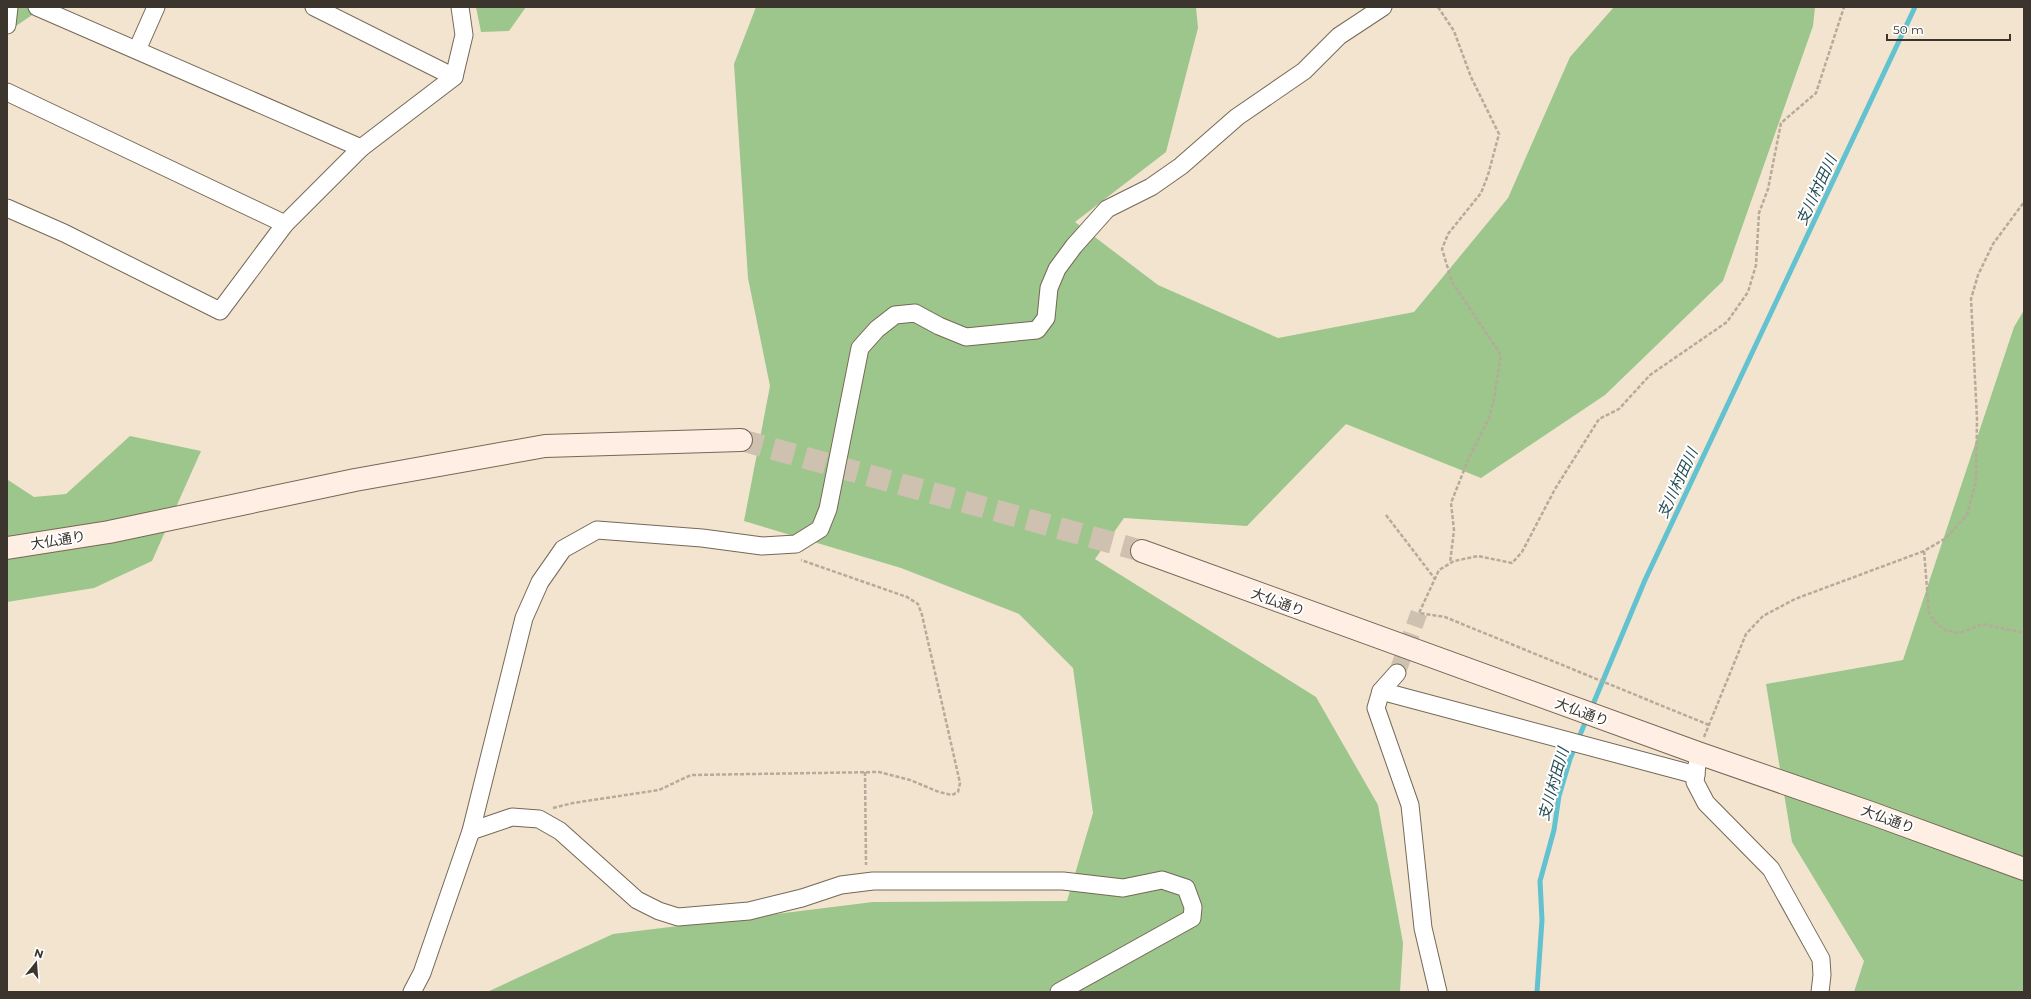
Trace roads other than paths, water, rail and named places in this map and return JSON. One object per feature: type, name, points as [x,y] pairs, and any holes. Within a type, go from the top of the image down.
[{"type":"street","points":[[7,25],[9,7]]},
{"type":"street","points":[[37,7],[360,148]]},
{"type":"street","points":[[137,50],[156,7]]},
{"type":"street","points":[[314,7],[454,77]]},
{"type":"street","points":[[7,208],[78,240],[220,311],[285,224],[360,148],[454,77],[464,35],[460,7]]},
{"type":"street","points":[[412,992],[422,974],[471,831],[524,618],[540,582],[563,549],[597,530],[702,538],[762,546],[796,544],[820,529],[828,509],[860,348],[877,329],[895,315],[915,313],[939,326],[966,337],[1037,330],[1046,318],[1049,288],[1057,269],[1074,246],[1107,209],[1151,187],[1181,166],[1237,117],[1304,71],[1339,36],[1383,7]]},
{"type":"street","points":[[7,92],[285,224]]},
{"type":"street","name":"大仏通り","points":[[7,548],[109,532],[356,480],[545,446],[741,440]]},
{"type":"street","name":"大仏通り","points":[[1142,552],[1698,754],[1871,813],[2024,869]]},
{"type":"street","points":[[1397,673],[1381,691],[1376,708],[1410,805],[1423,928],[1438,992]]},
{"type":"street","points":[[1381,691],[1696,775]]},
{"type":"street","points":[[1698,754],[1695,782],[1706,803],[1770,869],[1821,959],[1822,976],[1820,992]]},
{"type":"street","points":[[471,831],[512,817],[539,819],[560,831],[637,900],[659,911],[678,917],[749,911],[802,898],[840,885],[866,882],[1063,881],[1123,888],[1162,880],[1186,888],[1193,907],[1192,918],[1059,992]]},
{"type":"waterway","name":"支川村田川","points":[[1591,709],[1645,580],[1915,7]]},
{"type":"waterway","name":"支川村田川","points":[[1537,992],[1542,920],[1540,881],[1554,830],[1559,796],[1570,759],[1587,718]]},
{"type":"tunnel","points":[[741,440],[1142,551]]},
{"type":"tunnel","points":[[1397,673],[1419,613]]}]
